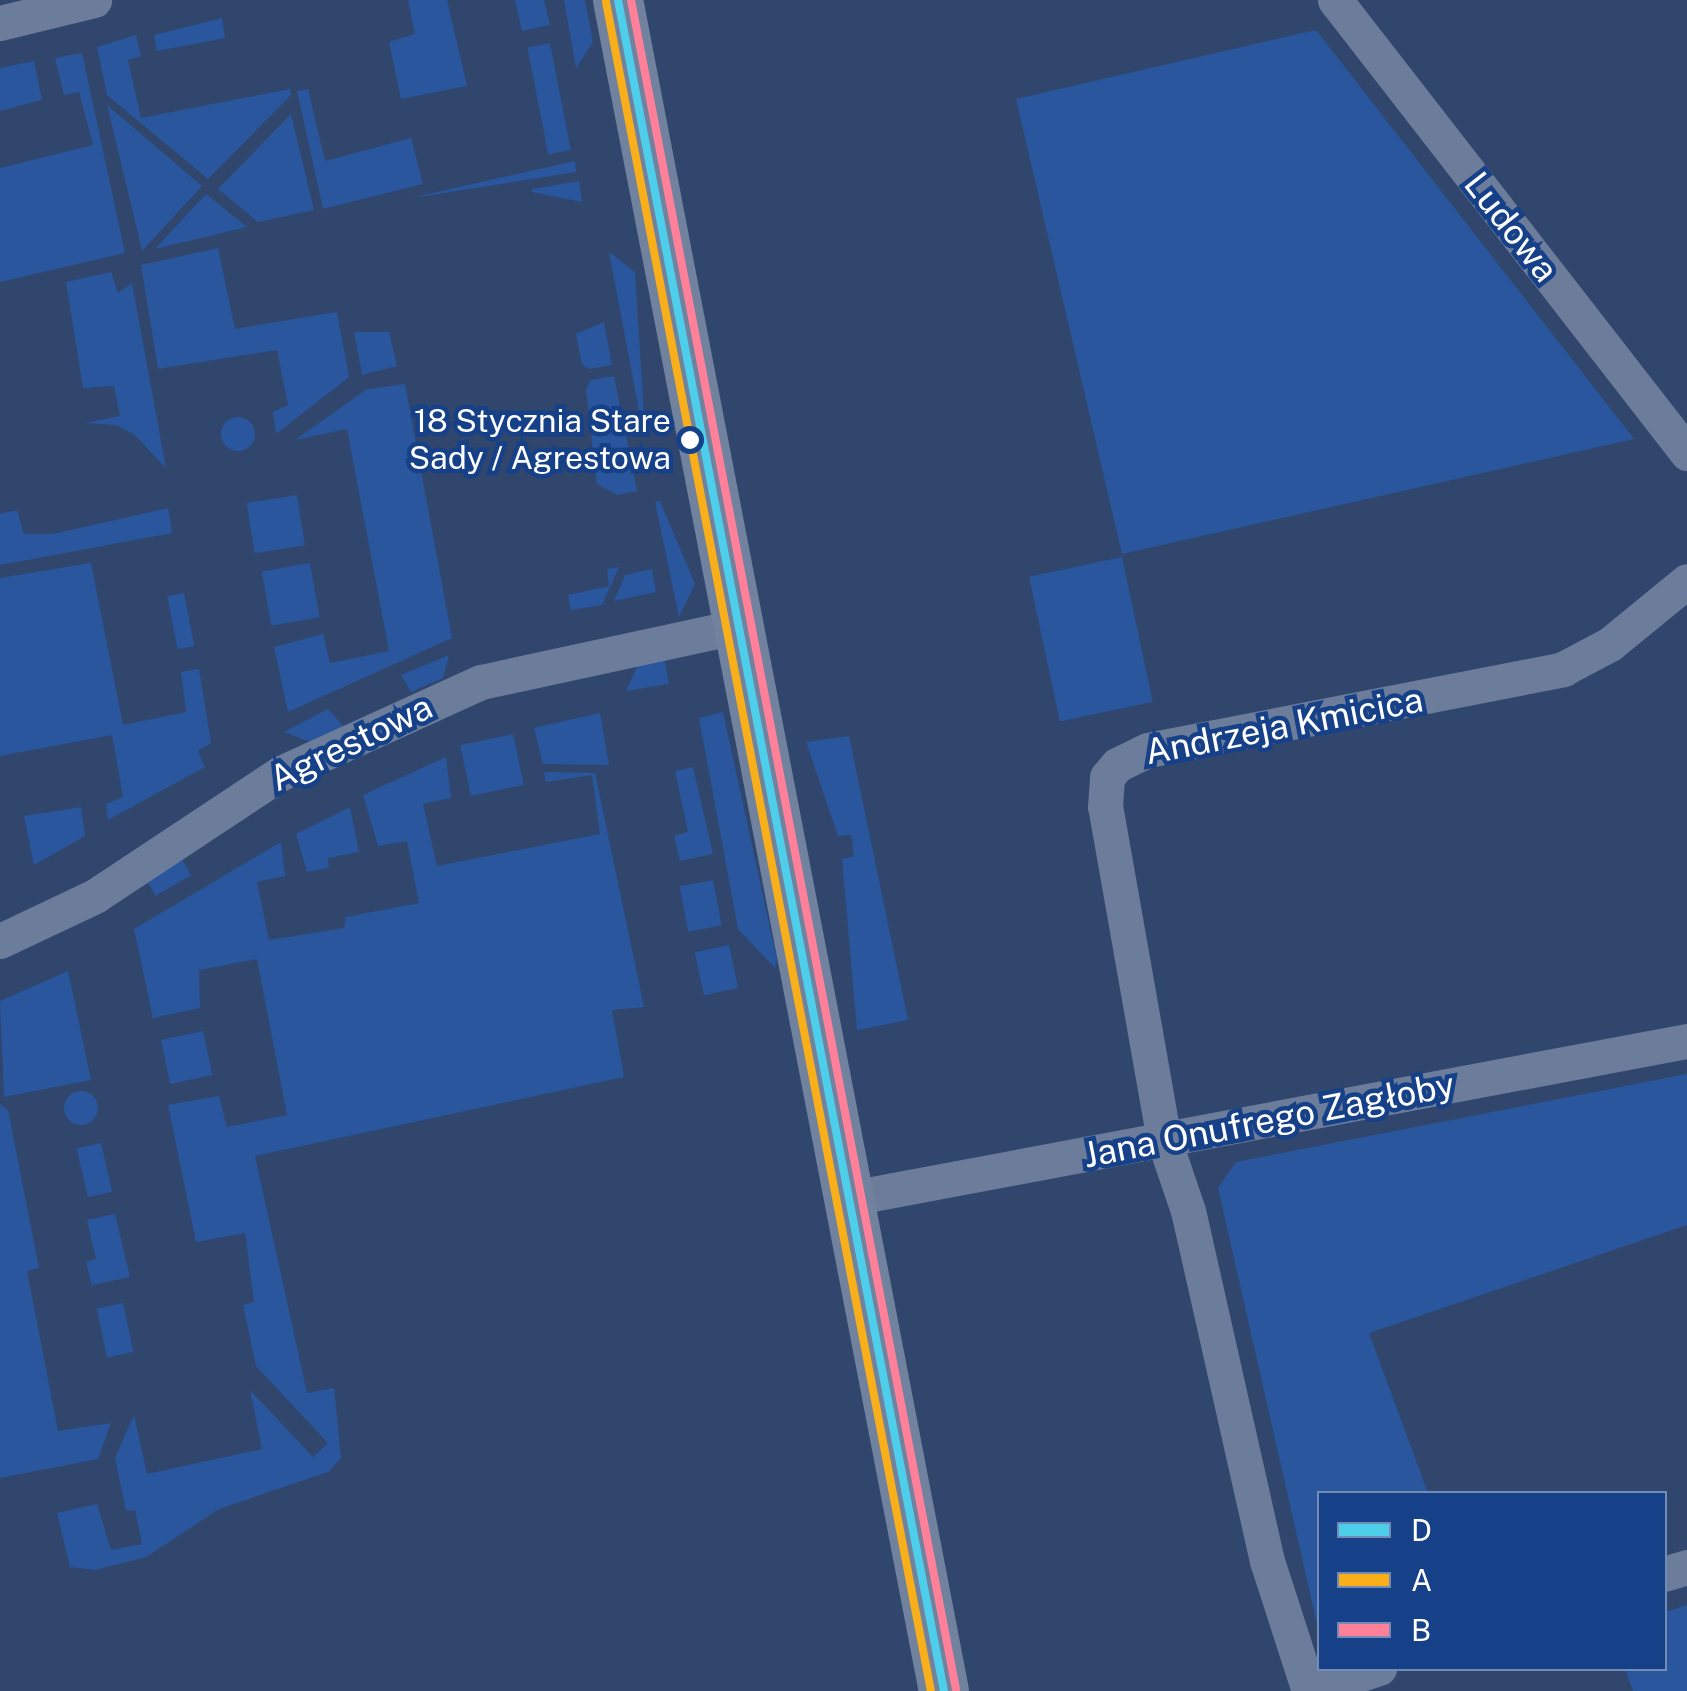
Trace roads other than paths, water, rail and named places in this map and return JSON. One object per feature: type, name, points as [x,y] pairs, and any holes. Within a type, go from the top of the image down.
[{"type":"main road","points":[[618,0],[944,1691]]},
{"type":"street","points":[[0,22],[94,0]]},
{"type":"street","name":"Ludowa","points":[[1339,2],[1687,454]]},
{"type":"street","name":"Andrzeja Kmicica","points":[[1164,1140],[1105,806],[1107,778],[1117,764],[1148,750],[1564,670],[1610,644],[1687,581]]},
{"type":"street","name":"Agrestowa","points":[[0,942],[95,896],[281,773],[481,682],[736,627]]},
{"type":"street","name":"Jana Onufrego Zagłoby","points":[[851,1198],[1687,1042]]},
{"type":"street","points":[[1164,1140],[1192,1228],[1267,1561],[1310,1691],[1369,1671]]},
{"type":"place","name":"18 Stycznia Stare Sady / Agrestowa","points":[[690,440]]}]
